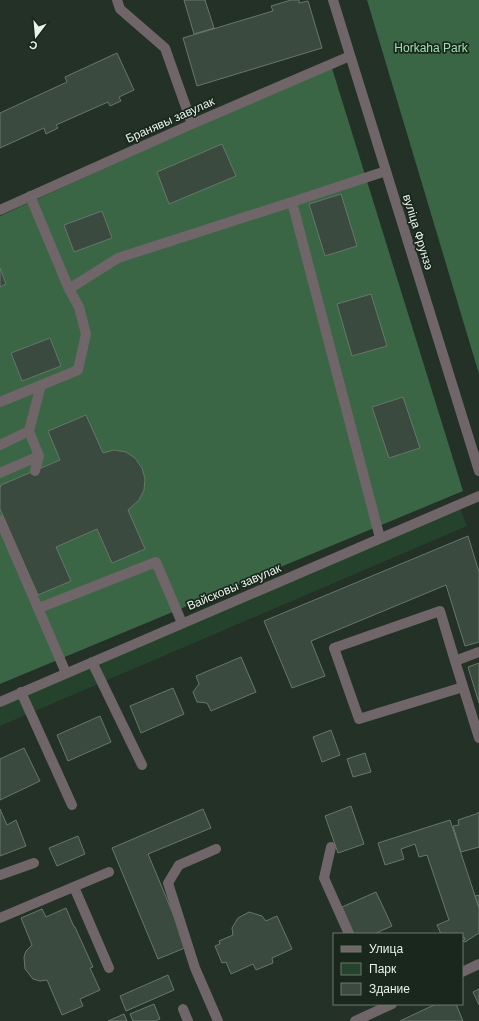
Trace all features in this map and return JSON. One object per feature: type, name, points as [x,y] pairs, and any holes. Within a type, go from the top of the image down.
[{"type":"street","points":[[117,0],[120,9],[165,48],[192,124]]},
{"type":"street","name":"вуліца Фрунзэ","points":[[333,0],[479,471]]},
{"type":"street","name":"Бранявы завулак","points":[[0,210],[192,124],[350,56]]},
{"type":"street","points":[[69,289],[118,258],[386,171]]},
{"type":"street","points":[[0,402],[78,370],[86,334],[79,307],[69,289],[30,196]]},
{"type":"street","points":[[292,202],[380,538]]},
{"type":"street","points":[[35,471],[39,456],[29,431],[42,385]]},
{"type":"street","points":[[0,445],[29,431]]},
{"type":"street","points":[[0,474],[39,456]]},
{"type":"street","name":"Вайсковы завулак","points":[[0,702],[479,496]]},
{"type":"street","points":[[0,520],[66,673]]},
{"type":"street","points":[[39,608],[156,562],[182,623]]},
{"type":"street","points":[[463,687],[359,719],[334,648],[440,611],[479,738]]},
{"type":"street","points":[[455,660],[479,652]]},
{"type":"street","points":[[92,662],[142,765]]},
{"type":"street","points":[[21,692],[72,805]]},
{"type":"street","points":[[331,847],[324,878],[349,933]]},
{"type":"street","points":[[216,849],[179,865],[168,883],[195,968],[218,1021]]},
{"type":"street","points":[[0,875],[34,863]]},
{"type":"street","points":[[0,918],[109,872]]},
{"type":"street","points":[[74,887],[109,968]]},
{"type":"street","points":[[463,972],[479,964]]},
{"type":"street","points":[[359,1020],[380,1006]]},
{"type":"street","points":[[183,1009],[188,1021]]},
{"type":"green space","name":"Horkaha Park","points":[[367,0],[479,0],[479,374]]},
{"type":"green space","points":[[331,65],[463,491],[0,684],[0,216]]},
{"type":"green space","points":[[460,508],[467,526],[0,726],[0,705]]},
{"type":"building","points":[[184,0],[205,0],[214,28],[194,34]]},
{"type":"building","points":[[291,0],[299,0],[299,3],[308,1],[322,48],[197,86],[183,38],[273,11],[271,6]]},
{"type":"building","points":[[117,53],[134,90],[119,97],[121,101],[110,106],[108,102],[56,125],[58,128],[46,134],[44,128],[0,148],[0,113],[67,82],[65,77]]},
{"type":"building","points":[[222,144],[236,176],[169,204],[157,172]]},
{"type":"building","points":[[341,194],[357,246],[325,256],[309,204]]},
{"type":"building","points":[[102,211],[112,238],[74,252],[64,225]]},
{"type":"building","points":[[0,268],[6,284],[0,287]]},
{"type":"building","points":[[371,294],[387,346],[352,356],[337,304]]},
{"type":"building","points":[[50,338],[61,366],[22,381],[11,353]]},
{"type":"building","points":[[403,397],[420,448],[389,458],[372,407]]},
{"type":"building","points":[[86,415],[103,453],[114,450],[126,452],[135,458],[142,468],[145,479],[144,490],[139,500],[128,510],[145,549],[112,563],[97,529],[56,547],[71,581],[38,595],[0,509],[0,488],[1,485],[60,460],[48,431]]},
{"type":"building","points":[[468,536],[479,572],[479,642],[465,646],[446,585],[311,641],[325,676],[292,688],[264,621]]},
{"type":"building","points":[[241,657],[256,692],[211,711],[207,703],[197,702],[193,692],[199,684],[196,676]]},
{"type":"building","points":[[479,663],[479,703],[468,667]]},
{"type":"building","points":[[173,688],[184,714],[141,733],[130,706]]},
{"type":"building","points":[[100,716],[111,742],[68,761],[57,735]]},
{"type":"building","points":[[331,730],[340,755],[322,762],[313,737]]},
{"type":"building","points":[[24,748],[40,781],[0,800],[0,759]]},
{"type":"building","points":[[365,753],[371,772],[353,777],[347,759]]},
{"type":"building","points":[[351,806],[364,844],[338,853],[325,816]]},
{"type":"building","points":[[0,809],[7,825],[16,820],[26,846],[0,856]]},
{"type":"building","points":[[203,809],[211,828],[148,854],[187,947],[158,959],[112,848]]},
{"type":"building","points":[[479,812],[479,847],[461,852],[453,826],[459,825],[458,820]]},
{"type":"building","points":[[450,820],[479,908],[479,933],[465,942],[463,941],[465,939],[463,938],[463,933],[441,933],[437,925],[449,920],[427,855],[419,857],[415,844],[401,849],[404,859],[385,865],[378,843]]},
{"type":"building","points":[[78,836],[85,854],[57,866],[49,848]]},
{"type":"building","points":[[376,892],[392,926],[376,933],[354,933],[342,907]]},
{"type":"building","points":[[479,895],[479,908],[475,896]]},
{"type":"building","points":[[66,908],[93,967],[90,968],[100,990],[80,999],[83,1006],[62,1015],[47,980],[40,981],[33,979],[25,969],[24,957],[26,951],[32,945],[21,918],[42,909],[46,917]]},
{"type":"building","points":[[249,912],[262,916],[266,921],[277,916],[292,949],[272,958],[273,963],[256,970],[253,964],[231,974],[226,962],[222,963],[215,946],[220,944],[219,941],[233,935],[232,928],[238,918]]},
{"type":"building","points":[[168,975],[174,990],[126,1011],[120,996]]},
{"type":"building","points":[[479,989],[479,1005],[473,992]]},
{"type":"building","points":[[154,1004],[160,1019],[156,1021],[133,1021],[130,1014]]},
{"type":"building","points":[[434,1005],[456,1005],[463,1021],[400,1021]]},
{"type":"building","points":[[124,1014],[127,1021],[108,1021]]}]
